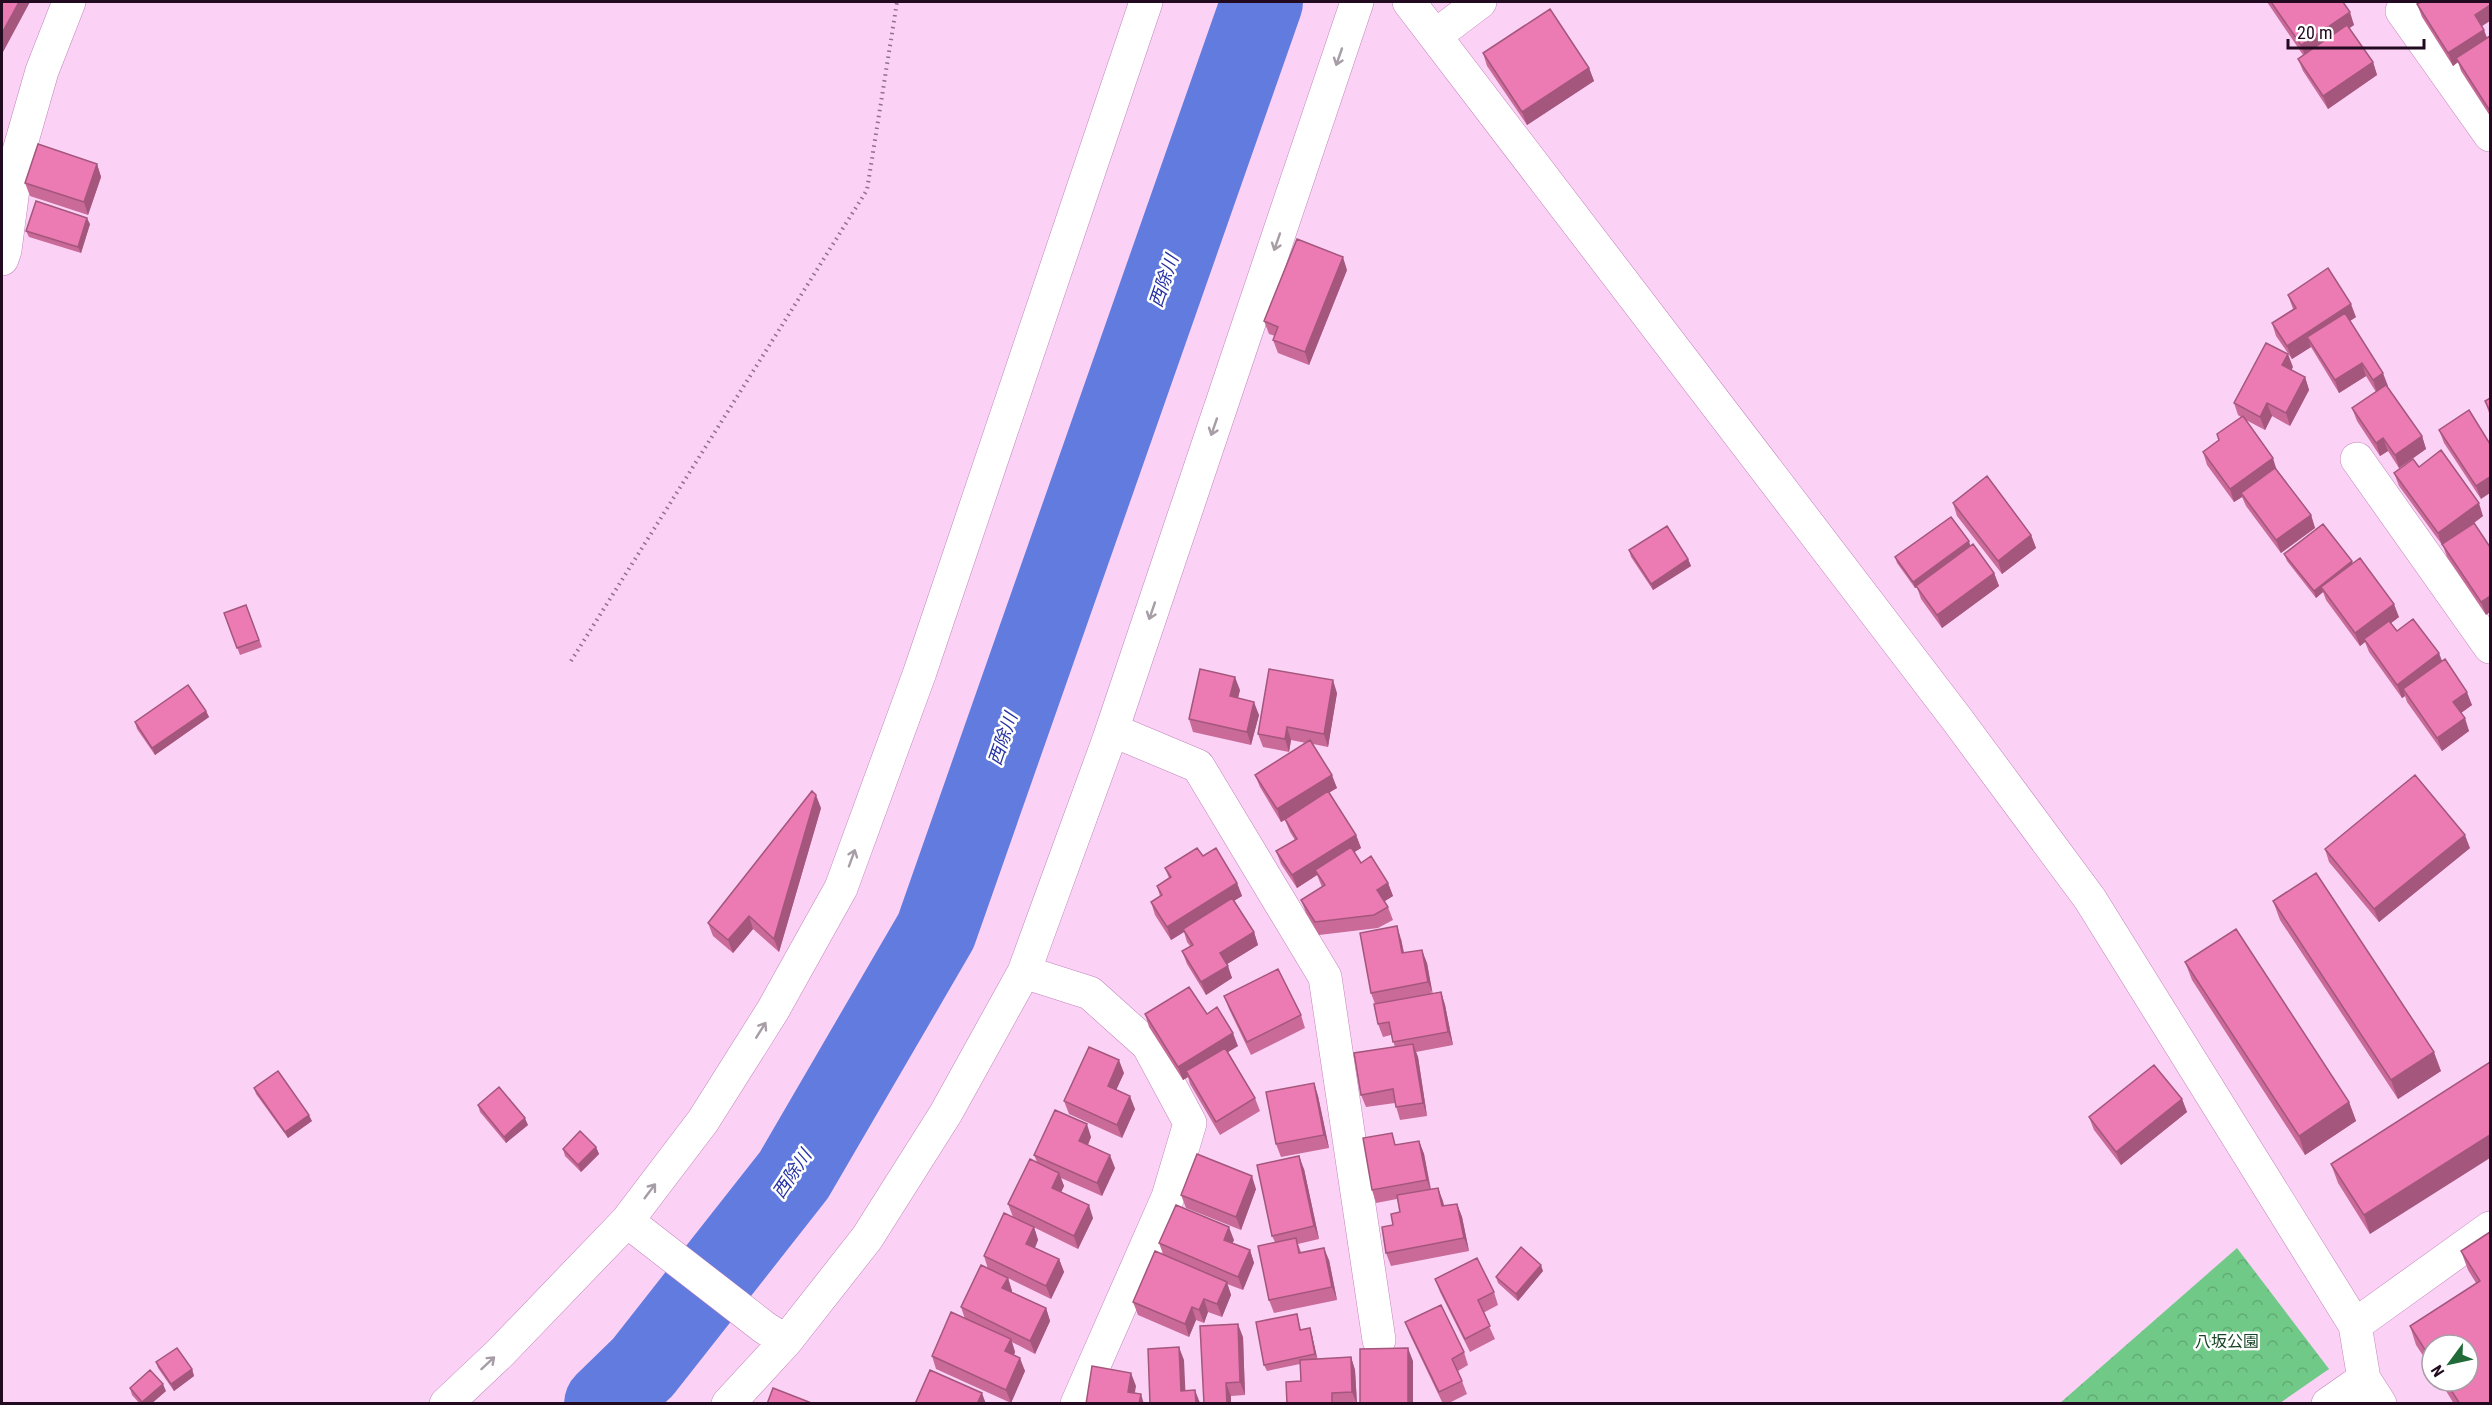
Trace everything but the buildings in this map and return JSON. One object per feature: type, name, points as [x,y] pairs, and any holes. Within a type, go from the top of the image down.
[{"type":"street","points":[[2,259],[17,158],[42,71],[69,2]]},
{"type":"street","points":[[446,1404],[500,1353],[627,1221],[703,1121],[773,1010],[841,888],[920,672],[1146,2]]},
{"type":"street","points":[[728,1404],[776,1335],[867,1238],[946,1113],[1024,972],[1112,730],[1358,2]]},
{"type":"street","points":[[1409,2],[1956,718],[2090,899],[2355,1325],[2372,1391],[2328,1404]]},
{"type":"street","points":[[1435,36],[1480,2]]},
{"type":"street","points":[[2417,2],[2402,11],[2490,135]]},
{"type":"street","points":[[2357,459],[2490,647]]},
{"type":"street","points":[[1112,730],[1198,766],[1325,976],[1380,1340]]},
{"type":"street","points":[[1024,972],[1090,993],[1148,1045],[1190,1123],[1168,1197],[1077,1404]]},
{"type":"street","points":[[627,1221],[776,1335]]},
{"type":"street","points":[[2355,1325],[2490,1228]]},
{"type":"path","points":[[571,661],[867,190],[897,2]]},
{"type":"green space","name":"八坂公園","points":[[2237,1248],[2329,1369],[2280,1403],[2060,1403]]},
{"type":"waterway","name":"西除川","points":[[605,1404],[643,1367],[794,1175],[936,931],[1262,2]]}]
